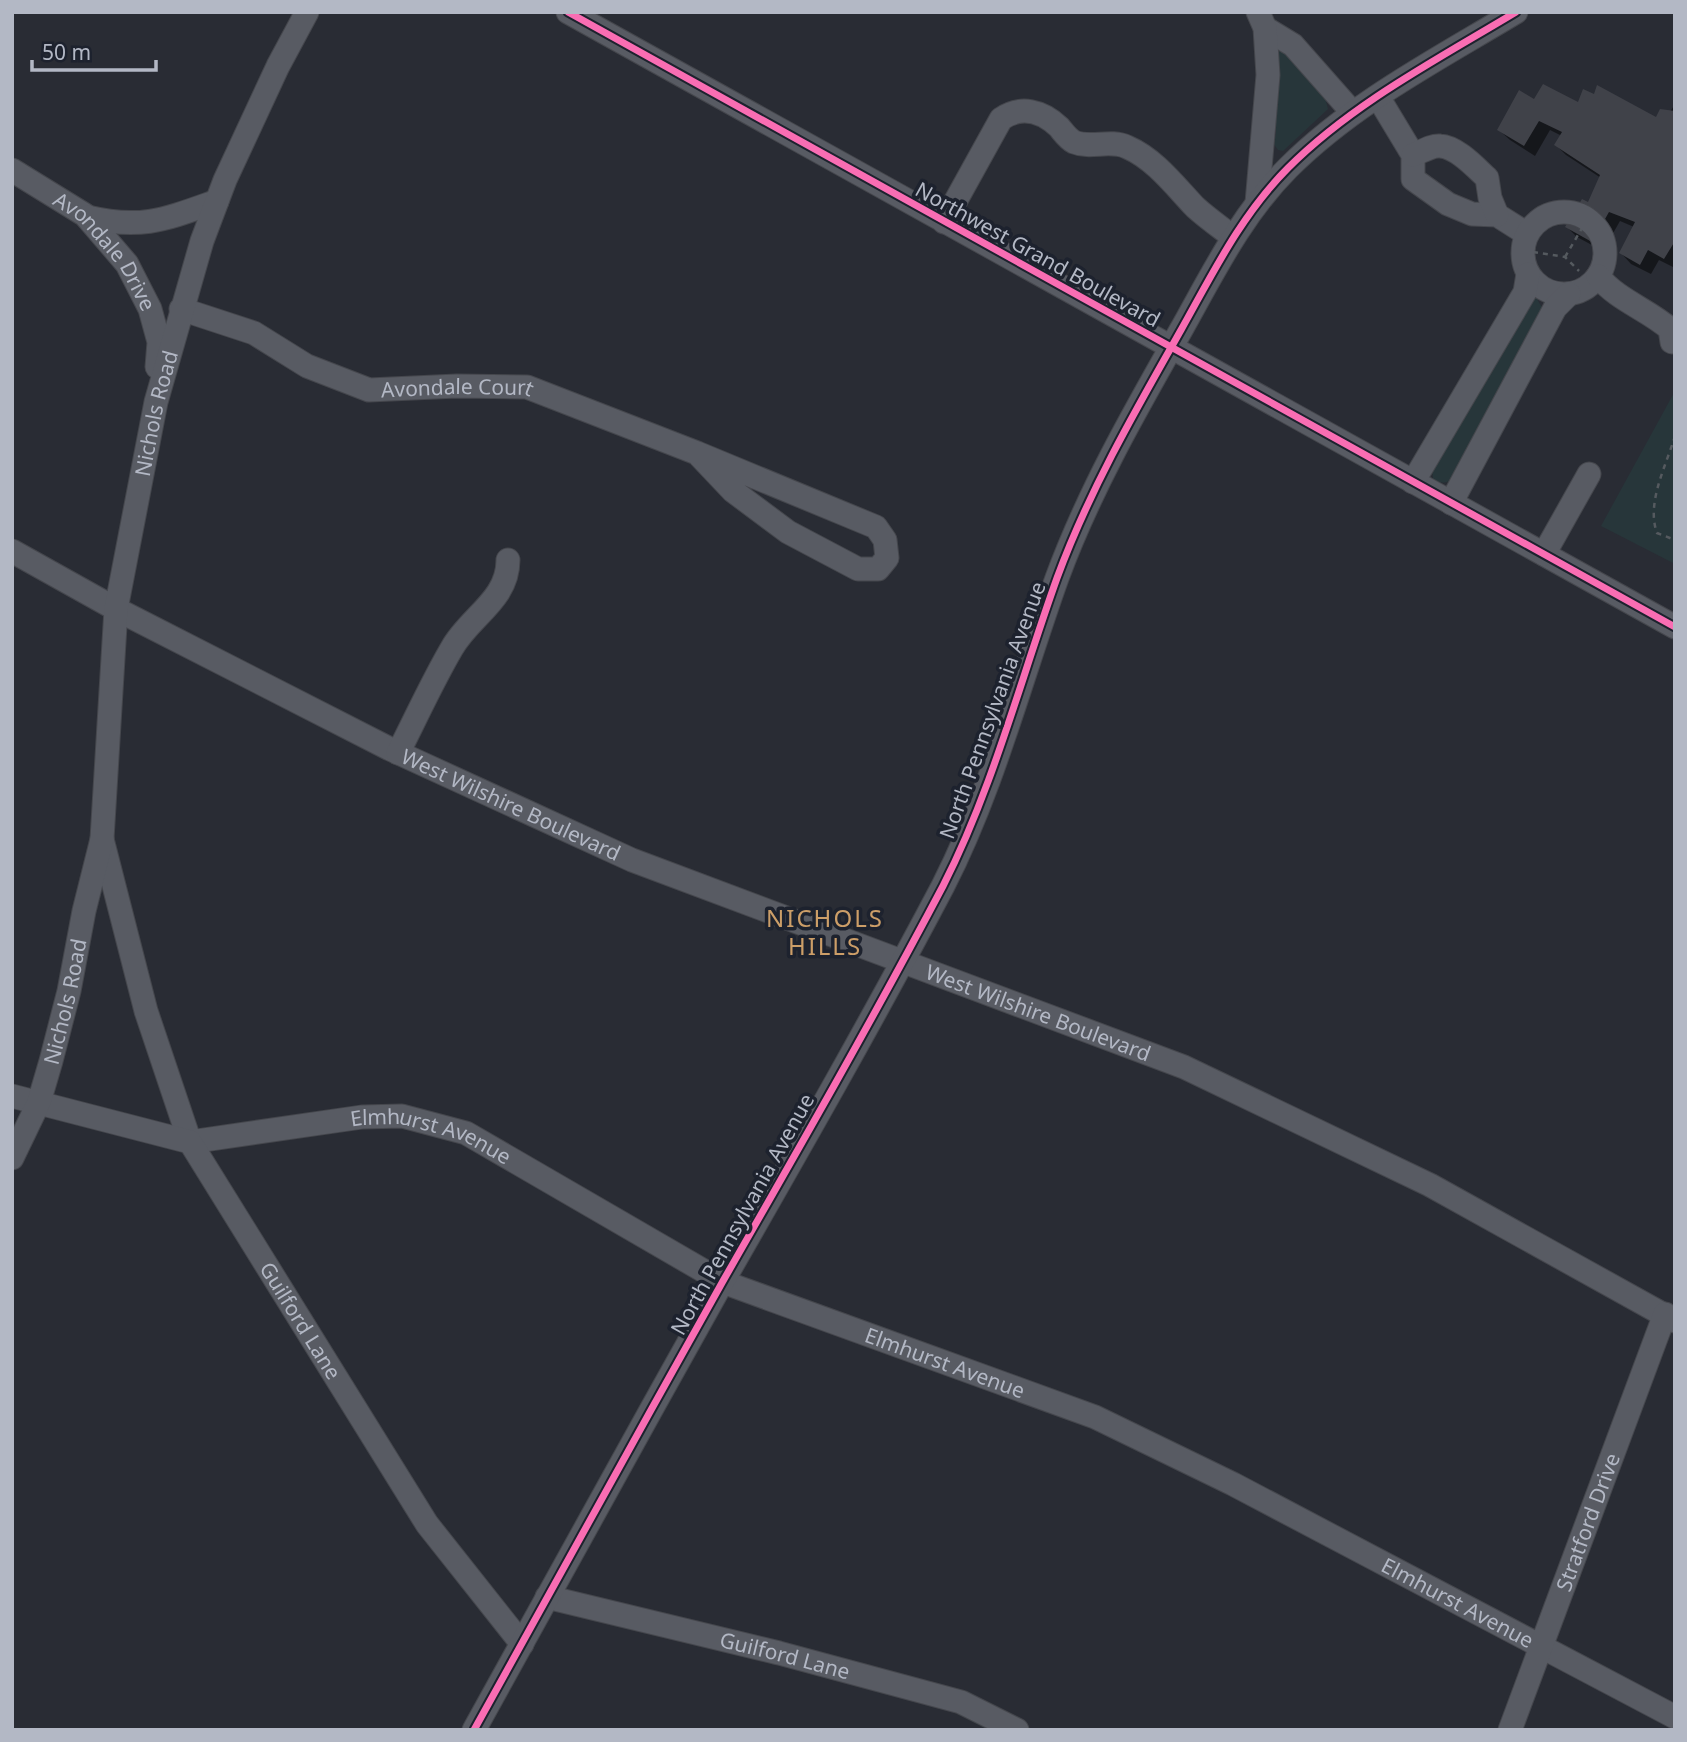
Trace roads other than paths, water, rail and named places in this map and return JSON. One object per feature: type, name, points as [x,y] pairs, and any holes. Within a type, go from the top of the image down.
[{"type":"street","name":"Nichols Road","points":[[12,1158],[39,1102],[69,991],[102,839],[116,608],[156,402],[181,309],[217,201],[278,66],[307,12]]},
{"type":"street","name":"Northwest Grand Boulevard","points":[[568,12],[1675,626]]},
{"type":"street","name":"North Pennsylvania Avenue","points":[[474,1730],[903,960],[969,832],[1006,733],[1056,582],[1088,501],[1233,237],[1286,170],[1318,140],[1353,113],[1516,12]]},
{"type":"street","points":[[1261,20],[1293,44],[1353,113]]},
{"type":"street","points":[[1257,204],[1268,75],[1261,20]]},
{"type":"street","points":[[1378,97],[1413,155],[1413,179],[1448,204],[1472,214],[1497,215]]},
{"type":"street","points":[[944,222],[1001,119],[1010,113],[1031,111],[1049,118],[1075,142],[1084,145],[1114,143],[1133,150],[1170,179],[1212,222],[1233,237]]},
{"type":"street","points":[[1413,155],[1438,145],[1468,161],[1487,177],[1490,198],[1497,215],[1525,242]]},
{"type":"street","name":"Avondale Drive","points":[[12,170],[87,217],[127,264],[150,309],[159,342],[156,402]]},
{"type":"street","points":[[87,217],[115,223],[139,224],[173,217],[217,201]]},
{"type":"street","points":[[1413,482],[1525,292],[1528,274],[1525,242],[1539,220],[1556,212],[1577,213],[1588,218],[1600,233],[1605,246],[1603,266],[1591,285],[1569,294],[1555,308],[1451,503]]},
{"type":"street","points":[[1528,274],[1547,290],[1569,294]]},
{"type":"street","points":[[1598,276],[1610,291],[1653,314],[1670,329],[1672,342]]},
{"type":"street","name":"Avondale Court","points":[[181,309],[254,333],[307,366],[369,390],[457,386],[527,387],[697,453],[876,527],[885,540],[887,558],[878,569],[858,569],[788,533],[733,491],[697,453]]},
{"type":"street","points":[[1544,554],[1589,474]]},
{"type":"street","name":"West Wilshire Boulevard","points":[[12,551],[116,608],[398,753],[632,860],[1184,1067],[1430,1185],[1670,1317]]},
{"type":"street","points":[[398,753],[452,647],[464,630],[500,593],[508,572],[508,560]]},
{"type":"street","name":"Nichols Road","points":[[102,839],[146,1011],[190,1143]]},
{"type":"street","points":[[12,1096],[190,1143]]},
{"type":"street","name":"Elmhurst Avenue","points":[[190,1143],[362,1117],[402,1116],[466,1133],[723,1282],[1095,1417],[1233,1484],[1675,1717]]},
{"type":"street","name":"Guilford Lane","points":[[190,1143],[427,1524],[522,1644]]},
{"type":"street","name":"Stratford Drive","points":[[1510,1730],[1670,1317]]},
{"type":"street","name":"Guilford Lane","points":[[547,1597],[779,1653],[961,1702],[1017,1730]]},
{"type":"district","name":"NICHOLS HILLS","points":[[825,931]]}]
